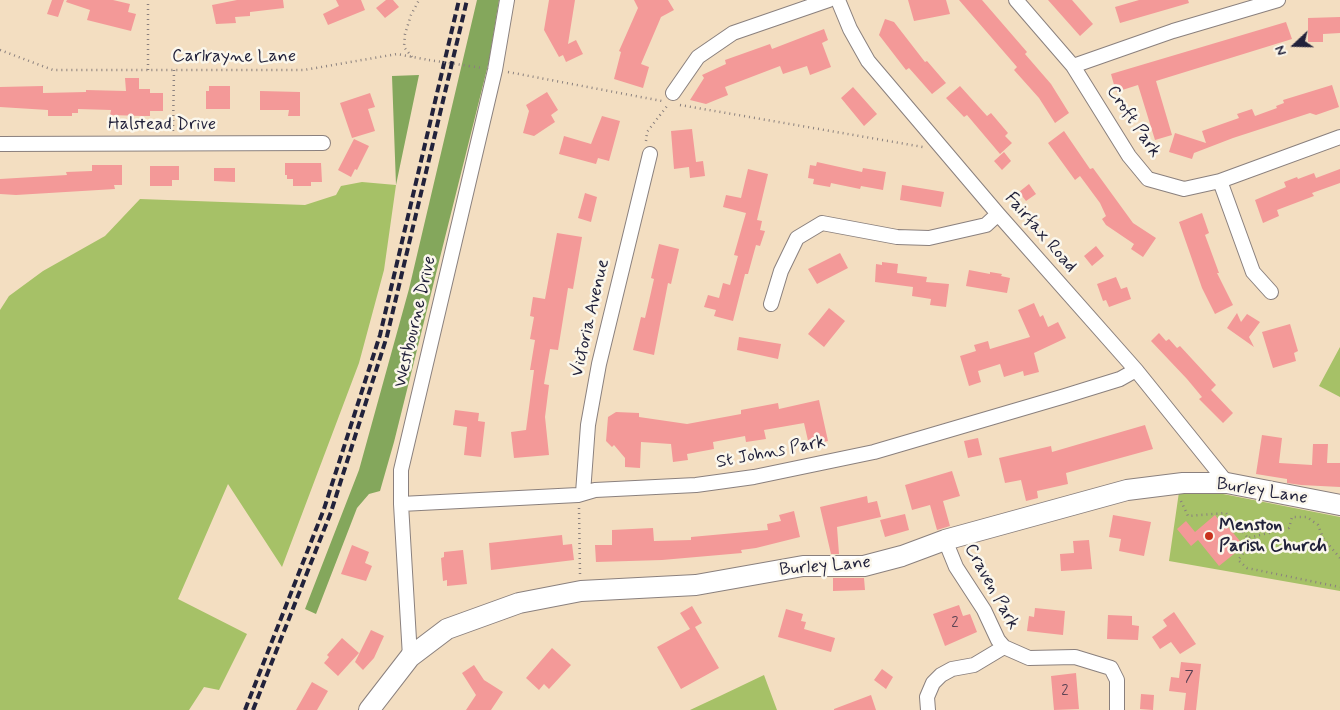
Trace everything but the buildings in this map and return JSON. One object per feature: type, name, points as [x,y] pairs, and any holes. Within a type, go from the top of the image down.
[{"type":"street","name":"Westbourne Drive","points":[[410,657],[401,504],[401,470],[495,70],[507,0]]},
{"type":"street","points":[[673,100],[698,57],[734,33],[828,0]]},
{"type":"street","name":"Fairfax Road","points":[[838,0],[850,29],[868,61],[998,214],[1136,370],[1227,483]]},
{"type":"street","name":"Croft Park","points":[[1016,0],[1073,66],[1129,156],[1148,179],[1184,189],[1220,182],[1340,137]]},
{"type":"street","points":[[1073,66],[1246,5],[1278,0]]},
{"type":"street","name":"Halstead Drive","points":[[0,144],[323,143]]},
{"type":"street","name":"Victoria Avenue","points":[[580,494],[588,425],[599,364],[650,154]]},
{"type":"street","points":[[1220,182],[1252,272],[1271,292]]},
{"type":"street","points":[[771,304],[781,271],[797,238],[822,223],[897,237],[929,238],[986,225],[998,214]]},
{"type":"street","name":"St Johns Park","points":[[401,504],[580,494],[595,490],[696,485],[787,471],[874,452],[1120,379],[1136,370]]},
{"type":"street","name":"Burley Lane","points":[[369,710],[410,657],[447,628],[519,603],[581,591],[696,584],[804,566],[864,566],[902,556],[945,540],[1127,490],[1174,484],[1227,483],[1340,505]]},
{"type":"street","name":"Craven Park","points":[[945,540],[956,567],[982,605],[998,640],[1004,648],[1029,658],[1075,657],[1110,668],[1117,680],[1117,710]]},
{"type":"street","points":[[928,710],[927,697],[933,683],[941,674],[952,669],[974,665],[1004,648]]},
{"type":"path","points":[[148,0],[148,70]]},
{"type":"path","points":[[412,57],[404,46],[405,34],[411,15],[419,0]]},
{"type":"path","name":"Carlrayne Lane","points":[[0,50],[53,70],[304,70],[397,54],[469,66]]},
{"type":"path","points":[[173,144],[174,70]]},
{"type":"path","points":[[495,70],[673,100],[944,150]]},
{"type":"path","points":[[650,154],[646,148],[648,132],[666,110]]},
{"type":"path","points":[[1174,484],[1188,516],[1226,513],[1248,538],[1249,546],[1238,560],[1247,568],[1340,586]]},
{"type":"path","points":[[580,494],[581,591]]},
{"type":"path","points":[[1248,538],[1289,528],[1292,518],[1307,517],[1318,524],[1323,538],[1340,558]]},
{"type":"green space","points":[[477,0],[499,0],[489,61],[394,442],[380,491],[369,494],[357,508],[316,614],[305,609],[359,470],[409,289]]},
{"type":"green space","points":[[419,75],[396,185],[392,76]]},
{"type":"green space","points":[[362,182],[396,185],[384,270],[359,363],[282,567],[228,484],[178,599],[247,634],[219,690],[204,687],[189,710],[0,710],[0,310],[9,296],[43,271],[105,236],[140,199],[305,205],[336,195],[341,186]]},
{"type":"green space","points":[[1340,347],[1340,397],[1319,386]]},
{"type":"green space","points":[[1179,492],[1218,493],[1340,517],[1340,591],[1169,561]]},
{"type":"green space","points":[[764,675],[777,710],[690,710],[720,696]]},
{"type":"railway","points":[[245,710],[324,509],[380,335],[459,0]]},
{"type":"railway","points":[[253,710],[331,512],[387,336],[467,0]]},
{"type":"place","name":"Menston Parish Church","points":[[1209,536]]}]
